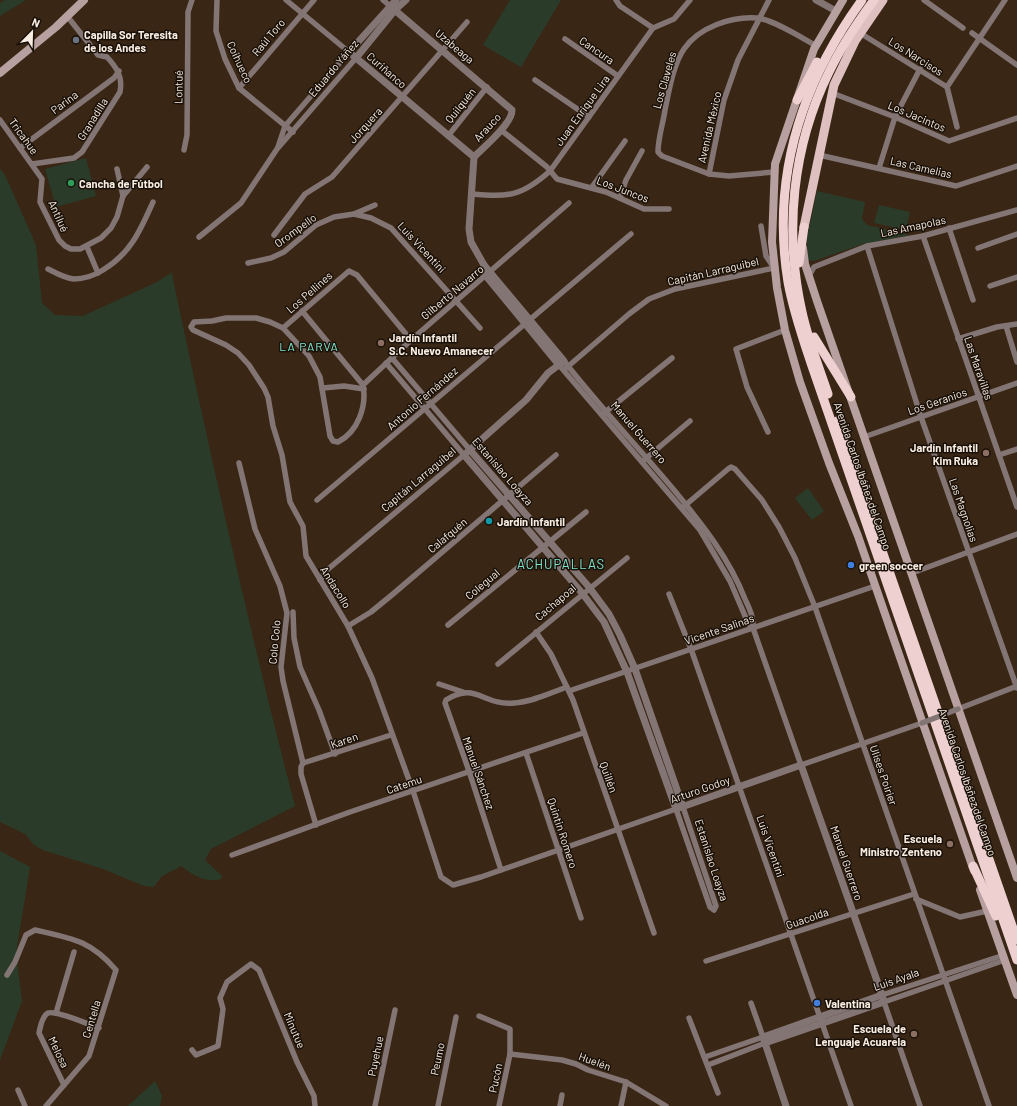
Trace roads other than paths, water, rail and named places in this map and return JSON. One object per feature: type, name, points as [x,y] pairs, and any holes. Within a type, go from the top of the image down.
[{"type":"highway","name":"Avenida Carlos Ibáñez del Campo","points":[[874,0],[850,34],[829,72],[813,110],[804,141],[797,173],[793,209],[793,248],[799,294],[804,322],[1017,940]]},
{"type":"highway","name":"Avenida Carlos Ibáñez del Campo","points":[[859,3],[826,57],[812,84],[792,144],[787,175],[783,222],[784,253],[788,283],[795,312],[811,363],[1017,960]]},
{"type":"highway","points":[[797,100],[821,56],[849,19]]},
{"type":"highway","points":[[799,294],[800,256],[804,227]]},
{"type":"highway","points":[[804,322],[829,365],[851,397]]},
{"type":"highway","points":[[973,866],[1017,960]]},
{"type":"main road","points":[[0,73],[84,0]]},
{"type":"main road","points":[[844,0],[815,45],[778,151],[774,172],[772,242],[774,268],[785,330],[800,382],[829,463],[858,536],[874,586],[1017,995]]},
{"type":"main road","name":"Avenida Carlos Ibáñez del Campo","points":[[883,0],[860,33],[845,59],[832,93],[804,227],[803,242],[805,264],[958,709],[1015,865],[1017,878]]},
{"type":"street","name":"Lontué","points":[[184,150],[187,135],[188,12],[192,0]]},
{"type":"street","name":"Coihueco","points":[[217,0],[215,15],[216,31],[225,59],[239,88],[293,132]]},
{"type":"street","name":"Curiñanco","points":[[286,0],[303,12],[402,98],[474,157]]},
{"type":"street","name":"Raúl Toro","points":[[239,88],[314,0]]},
{"type":"street","name":"Uzabeaga","points":[[383,0],[487,87],[512,110]]},
{"type":"street","name":"Eduardo Yáñez","points":[[199,236],[241,203],[277,150],[356,58],[393,8],[396,0]]},
{"type":"street","name":"Eduardo Yáñez","points":[[277,150],[285,126],[349,52],[393,8],[406,0]]},
{"type":"street","points":[[616,0],[620,6],[653,28]]},
{"type":"street","name":"Juan Enrique Lira","points":[[471,194],[494,196],[514,194],[533,186],[550,172],[653,28],[674,18],[690,0]]},
{"type":"street","name":"Avenida México","points":[[709,174],[724,100],[738,60],[768,0]]},
{"type":"street","points":[[816,0],[836,11]]},
{"type":"street","points":[[924,0],[963,28]]},
{"type":"street","points":[[947,87],[1005,0]]},
{"type":"street","points":[[67,16],[98,55],[107,57],[119,71]]},
{"type":"street","points":[[759,18],[815,45]]},
{"type":"street","name":"Los Claveles","points":[[709,174],[682,165],[662,156],[658,152],[667,102],[678,61],[690,41],[715,25],[737,19],[759,18]]},
{"type":"street","name":"Jorquera","points":[[274,235],[305,194],[332,176],[468,22]]},
{"type":"street","name":"Los Narcisos","points":[[860,33],[947,87],[957,127]]},
{"type":"street","points":[[972,33],[1017,65]]},
{"type":"street","name":"Cancura","points":[[565,39],[618,76]]},
{"type":"street","points":[[879,168],[895,117],[920,69]]},
{"type":"street","name":"Granadilla","points":[[32,164],[74,158],[82,152],[120,92],[122,85],[119,71]]},
{"type":"street","name":"Parina","points":[[20,148],[114,78],[119,71]]},
{"type":"street","points":[[535,80],[589,117]]},
{"type":"street","name":"Quilquén","points":[[448,136],[487,87]]},
{"type":"street","name":"Los Jacintos","points":[[832,93],[895,117],[949,141],[1017,118]]},
{"type":"street","name":"Arauco","points":[[474,157],[501,130],[511,117],[512,110]]},
{"type":"street","name":"Tricahue","points":[[0,120],[32,164]]},
{"type":"street","points":[[501,130],[550,172]]},
{"type":"street","points":[[592,187],[625,141]]},
{"type":"street","points":[[620,198],[626,180],[642,151]]},
{"type":"street","name":"Las Camelias","points":[[819,155],[956,186],[1017,166]]},
{"type":"street","name":"Manuel Guerrero","points":[[474,157],[469,229],[471,242],[488,274],[526,322],[684,506],[710,545],[730,580],[748,623],[754,628],[920,1106]]},
{"type":"street","name":"Antilué","points":[[32,164],[42,179],[40,202],[59,240],[71,249],[87,247]]},
{"type":"street","points":[[98,273],[87,247],[101,238],[110,228],[116,217],[123,196],[147,167]]},
{"type":"street","points":[[117,169],[123,196]]},
{"type":"street","name":"Los Juncos","points":[[550,172],[562,182],[592,187],[644,209],[670,209]]},
{"type":"street","points":[[709,174],[729,176],[774,172]]},
{"type":"street","points":[[48,269],[62,276],[74,279],[85,278],[98,273],[124,255],[132,245],[153,202]]},
{"type":"street","name":"Gilberto Navarro","points":[[364,387],[386,363],[411,340],[569,203]]},
{"type":"street","name":"Orompello","points":[[248,263],[271,258],[284,252],[313,228],[334,216],[354,214],[375,205]]},
{"type":"street","name":"Las Amapolas","points":[[814,267],[867,246],[923,236],[949,228],[1016,212]]},
{"type":"street","name":"Luis Vicentini","points":[[354,214],[371,218],[391,228],[457,300],[480,328]]},
{"type":"street","points":[[761,226],[766,256],[774,268]]},
{"type":"street","points":[[949,228],[973,300]]},
{"type":"street","name":"Antonio Fernández","points":[[317,500],[631,234]]},
{"type":"street","points":[[978,248],[1017,234]]},
{"type":"street","name":"Las Maravillas","points":[[923,236],[1017,507]]},
{"type":"street","name":"Las Magnolias","points":[[867,246],[921,417],[1017,687]]},
{"type":"street","points":[[805,264],[814,267],[808,276]]},
{"type":"street","name":"Capitán Larraguibel","points":[[320,580],[327,570],[467,452],[526,400],[543,379],[564,366],[649,299],[675,289],[774,268]]},
{"type":"street","name":"Los Pellines","points":[[283,328],[349,271],[357,275],[411,340]]},
{"type":"street","points":[[990,286],[1017,276]]},
{"type":"street","points":[[283,328],[309,356],[320,377],[330,436],[333,441],[338,442],[349,433],[358,422],[364,403],[364,387],[302,311]]},
{"type":"street","name":"Andacollo","points":[[283,328],[256,318],[238,317],[192,324],[193,330],[226,345],[238,353],[249,365],[264,388],[282,456],[290,502],[303,526],[306,556],[348,626],[372,678],[391,735],[413,791],[441,877],[449,884]]},
{"type":"street","points":[[958,339],[997,327],[1017,324]]},
{"type":"street","points":[[1006,326],[1017,362]]},
{"type":"street","points":[[768,432],[747,387],[736,348],[785,330]]},
{"type":"street","name":"Estanislao Loayza","points":[[386,363],[425,409],[467,452],[509,495],[589,587],[614,624],[635,669],[679,808],[710,907],[714,910],[716,906],[679,808],[627,672],[610,633],[582,593],[503,500],[467,452],[431,404],[392,358]]},
{"type":"street","points":[[604,414],[672,358]]},
{"type":"street","name":"Los Geranios","points":[[864,437],[1017,384]]},
{"type":"street","points":[[323,388],[344,386],[364,387]]},
{"type":"street","points":[[645,459],[690,421]]},
{"type":"street","points":[[999,455],[1017,449]]},
{"type":"street","name":"Calafquén","points":[[348,626],[371,612],[393,594],[556,455]]},
{"type":"street","name":"Colo Colo","points":[[239,463],[255,529],[280,586],[287,613],[281,667],[303,763],[300,767],[301,774],[316,825]]},
{"type":"street","name":"Ulises Poirier","points":[[684,506],[731,467],[735,469],[762,500],[779,527],[795,558],[815,607],[942,975],[989,1106]]},
{"type":"street","name":"Colegual","points":[[448,625],[542,546],[586,512]]},
{"type":"street","points":[[912,573],[1017,534]]},
{"type":"street","name":"Cachapoal","points":[[498,664],[589,587],[627,558]]},
{"type":"street","name":"Vicente Salinas","points":[[465,692],[500,704],[528,701],[627,672],[874,586]]},
{"type":"street","name":"Luis Vicentini","points":[[669,594],[691,649],[851,1106]]},
{"type":"street","name":"Colo Colo","points":[[294,612],[294,638],[300,667],[319,710],[335,754]]},
{"type":"street","name":"Quillén","points":[[536,632],[551,654],[568,689],[654,934]]},
{"type":"street","points":[[439,684],[465,692]]},
{"type":"street","name":"Arturo Godoy","points":[[449,884],[453,885],[501,870],[558,849],[617,830],[862,745],[1017,687]]},
{"type":"street","name":"Manuel Sánchez","points":[[465,692],[448,698],[445,704],[469,771],[501,870]]},
{"type":"street","name":"Catemu","points":[[232,855],[469,771],[583,733]]},
{"type":"street","name":"Karen","points":[[303,763],[391,735]]},
{"type":"street","name":"Quintin Romero","points":[[526,753],[581,918]]},
{"type":"street","points":[[915,897],[960,917],[987,911]]},
{"type":"street","name":"Guacolda","points":[[706,961],[853,913],[915,897]]},
{"type":"street","name":"Centella","points":[[7,975],[15,962],[26,935],[35,930],[78,940],[104,956],[116,970],[89,1056],[46,1106]]},
{"type":"street","points":[[74,952],[56,1013],[99,1028]]},
{"type":"street","name":"Luis Ayala","points":[[883,999],[942,975],[1004,957]]},
{"type":"street","name":"Luis Ayala","points":[[705,1057],[764,1040],[883,999],[945,982],[1004,957]]},
{"type":"street","name":"Minutue","points":[[192,1050],[196,1055],[218,1046],[223,1009],[220,998],[227,982],[251,964],[259,970],[297,1062],[314,1096],[315,1106]]},
{"type":"street","points":[[750,1003],[786,1106]]},
{"type":"street","name":"Puyehue","points":[[375,1106],[395,1010]]},
{"type":"street","name":"Melosa","points":[[56,1013],[47,1014],[45,1016],[39,1033],[64,1085]]},
{"type":"street","name":"Pucón","points":[[479,1016],[510,1028],[510,1054],[499,1106]]},
{"type":"street","name":"Peumo","points":[[438,1106],[456,1017]]},
{"type":"street","points":[[689,1018],[718,1092]]},
{"type":"street","name":"Luis Ayala","points":[[708,1065],[764,1040]]},
{"type":"street","name":"Huelén","points":[[510,1054],[562,1060],[626,1082],[666,1106]]},
{"type":"street","points":[[622,1106],[626,1082]]},
{"type":"street","points":[[18,1090],[25,1106]]},
{"type":"street","points":[[560,1106],[562,1095]]},
{"type":"place","name":"Capilla Sor Teresita de los Andes","points":[[76,40]]},
{"type":"place","name":"Cancha de Fútbol","points":[[71,183]]},
{"type":"place","name":"Jardín Infantil S.C. Nuevo Amanecer","points":[[381,343]]},
{"type":"place","name":"Jardín Infantil Kim Ruka","points":[[986,453]]},
{"type":"place","name":"Jardín Infantil","points":[[489,521]]},
{"type":"place","name":"green soccer","points":[[851,565]]},
{"type":"place","name":"Escuela Ministro Zenteno","points":[[950,844]]},
{"type":"place","name":"Valentina","points":[[817,1003]]},
{"type":"place","name":"Escuela de Lenguaje Acuarela","points":[[914,1034]]},
{"type":"district","name":"LA PARVA","points":[[309,346]]},
{"type":"district","name":"ACHUPALLAS","points":[[561,564]]}]
